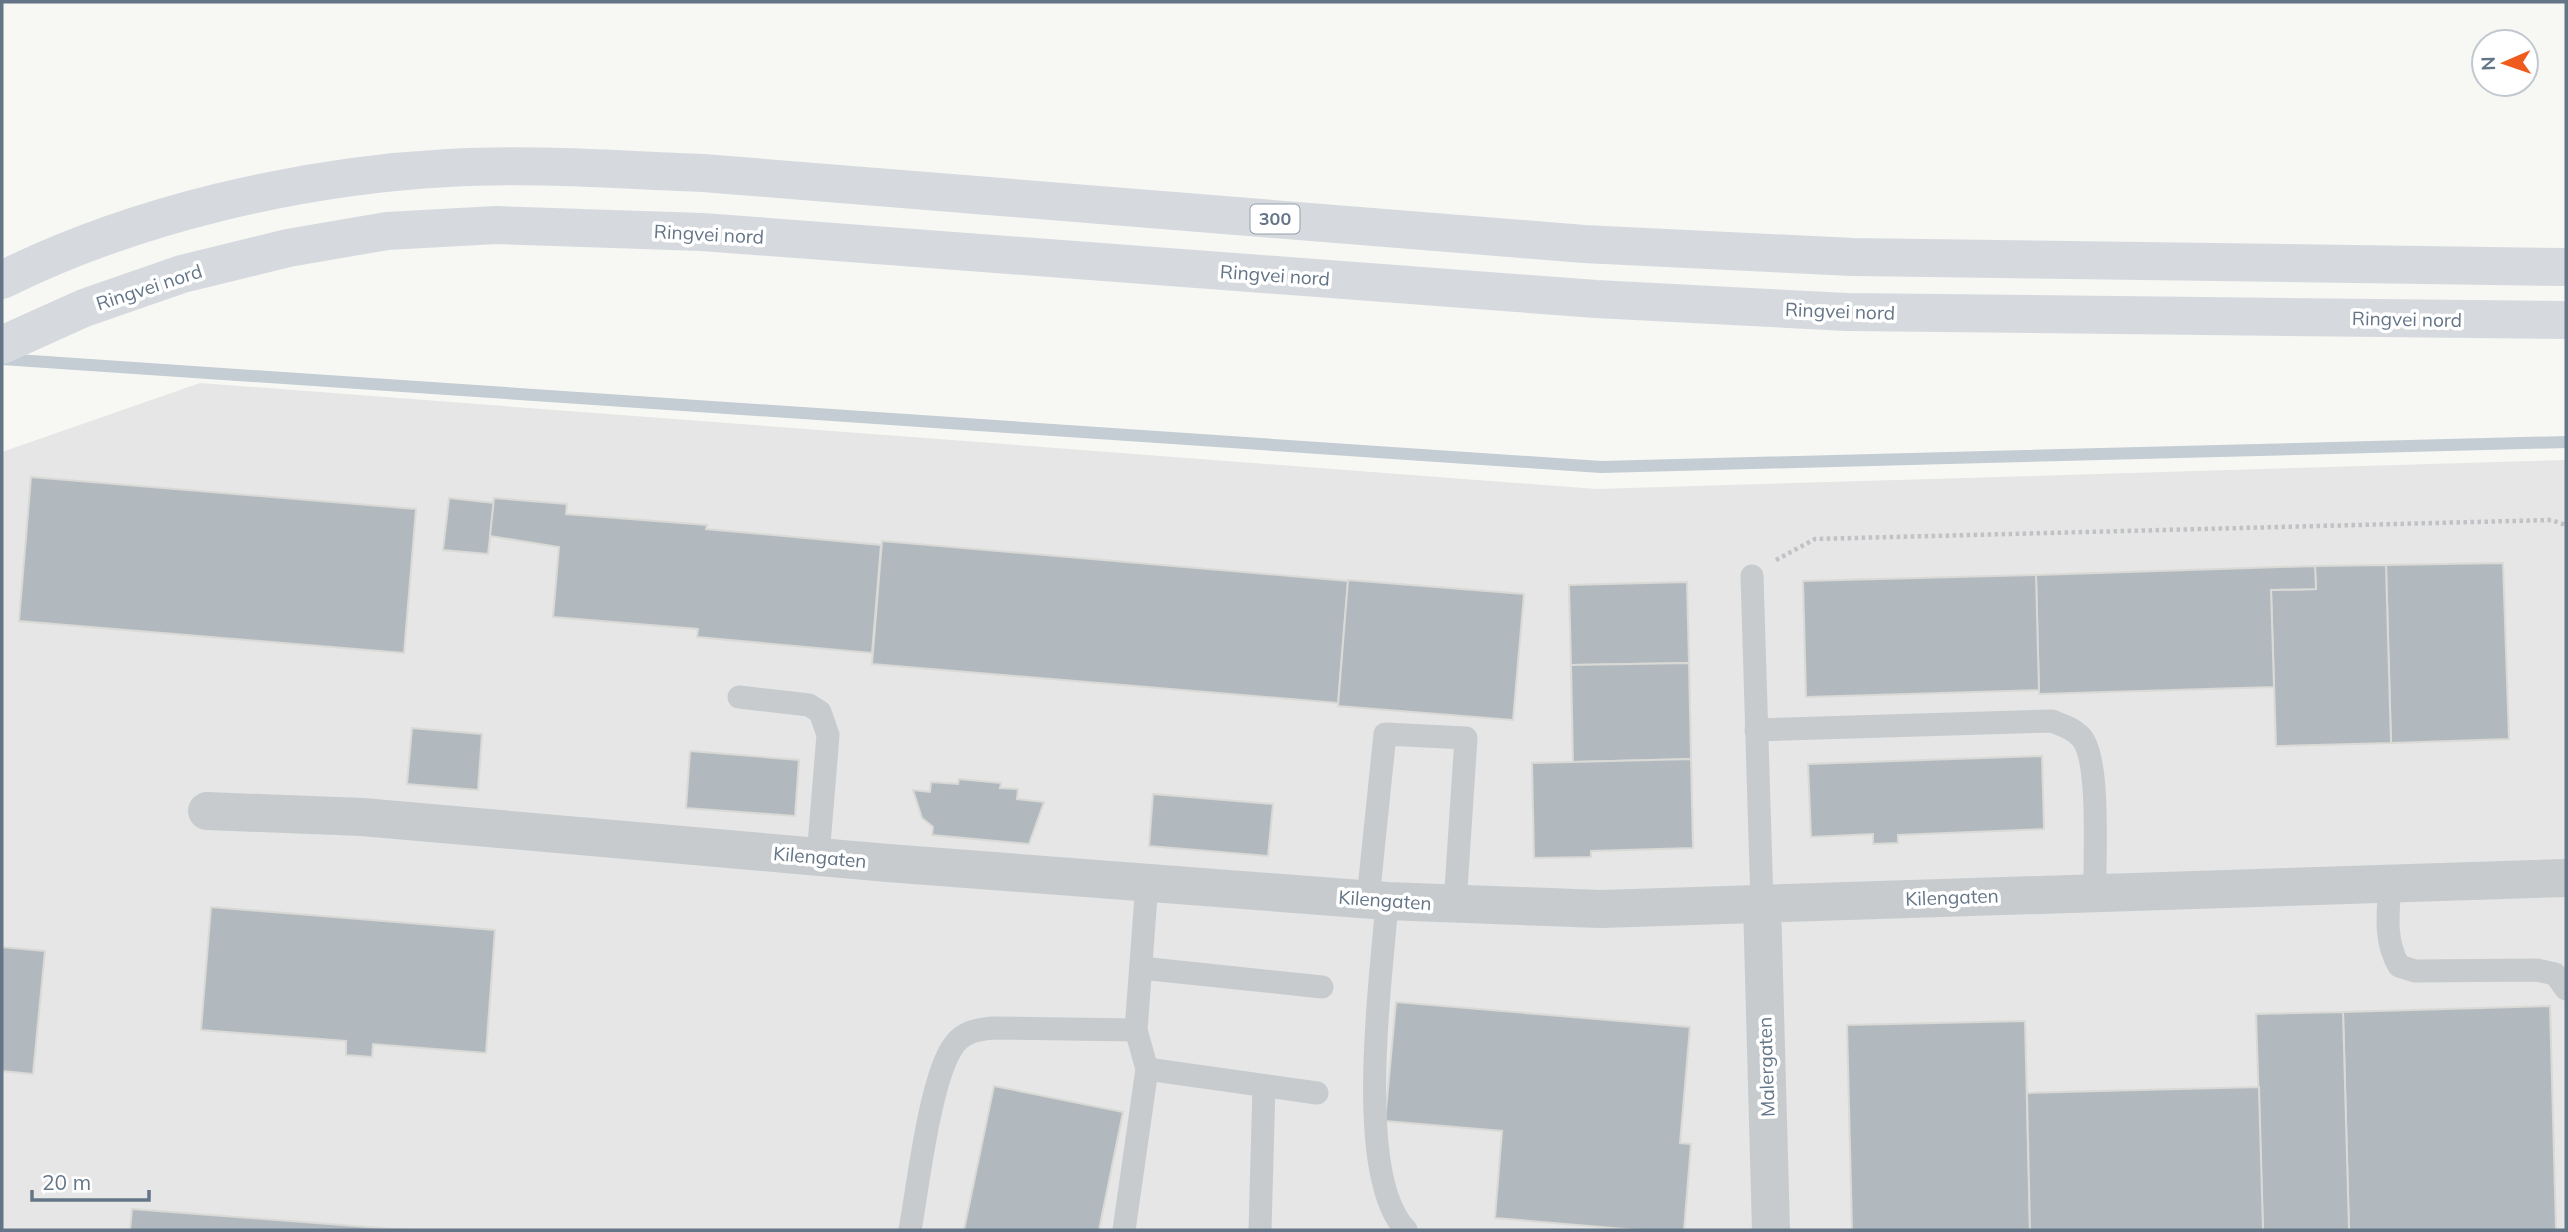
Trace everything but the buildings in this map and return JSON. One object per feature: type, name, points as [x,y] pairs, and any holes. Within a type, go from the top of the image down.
[{"type":"main road","name":"300","points":[[2,280],[117,234],[246,197],[339,178],[449,168],[560,167],[703,173],[1597,245],[1867,257],[2566,267]]},
{"type":"main road","name":"Ringvei nord","points":[[17,338],[84,308],[182,274],[288,248],[387,232],[496,225],[702,232],[1595,299],[1847,312],[2566,320]]},
{"type":"street","name":"Kilengaten","points":[[207,811],[362,817],[818,857],[1378,900],[1601,909],[2566,878]]},
{"type":"street","name":"Malergaten","points":[[1762,903],[1771,1230]]},
{"type":"lane","points":[[1752,576],[1762,903]]},
{"type":"lane","points":[[739,698],[808,705],[820,712],[828,735],[818,857]]},
{"type":"lane","points":[[1756,730],[2052,721],[2068,727],[2081,737],[2093,768],[2095,893]]},
{"type":"lane","points":[[1406,1230],[1395,1219],[1383,1181],[1374,1122],[1378,900],[1385,734],[1466,738],[1455,904]]},
{"type":"lane","points":[[1124,1230],[1147,1069],[1136,1030],[1147,883]]},
{"type":"lane","points":[[2390,885],[2388,934],[2391,951],[2399,966],[2415,971],[2537,970],[2555,974],[2566,989]]},
{"type":"lane","points":[[1140,968],[1322,987]]},
{"type":"lane","points":[[910,1230],[941,1068],[968,1031],[992,1028],[1136,1030]]},
{"type":"lane","points":[[1147,1069],[1317,1093]]},
{"type":"lane","points":[[1260,1230],[1264,1087]]},
{"type":"path","points":[[1752,576],[1792,549],[1815,539],[2552,520],[2566,525]]},
{"type":"shaded area","points":[[200,383],[1596,489],[2566,460],[2566,1230],[2,1230],[2,452]]},
{"type":"waterway","points":[[2,359],[1601,467],[2566,442]]}]
